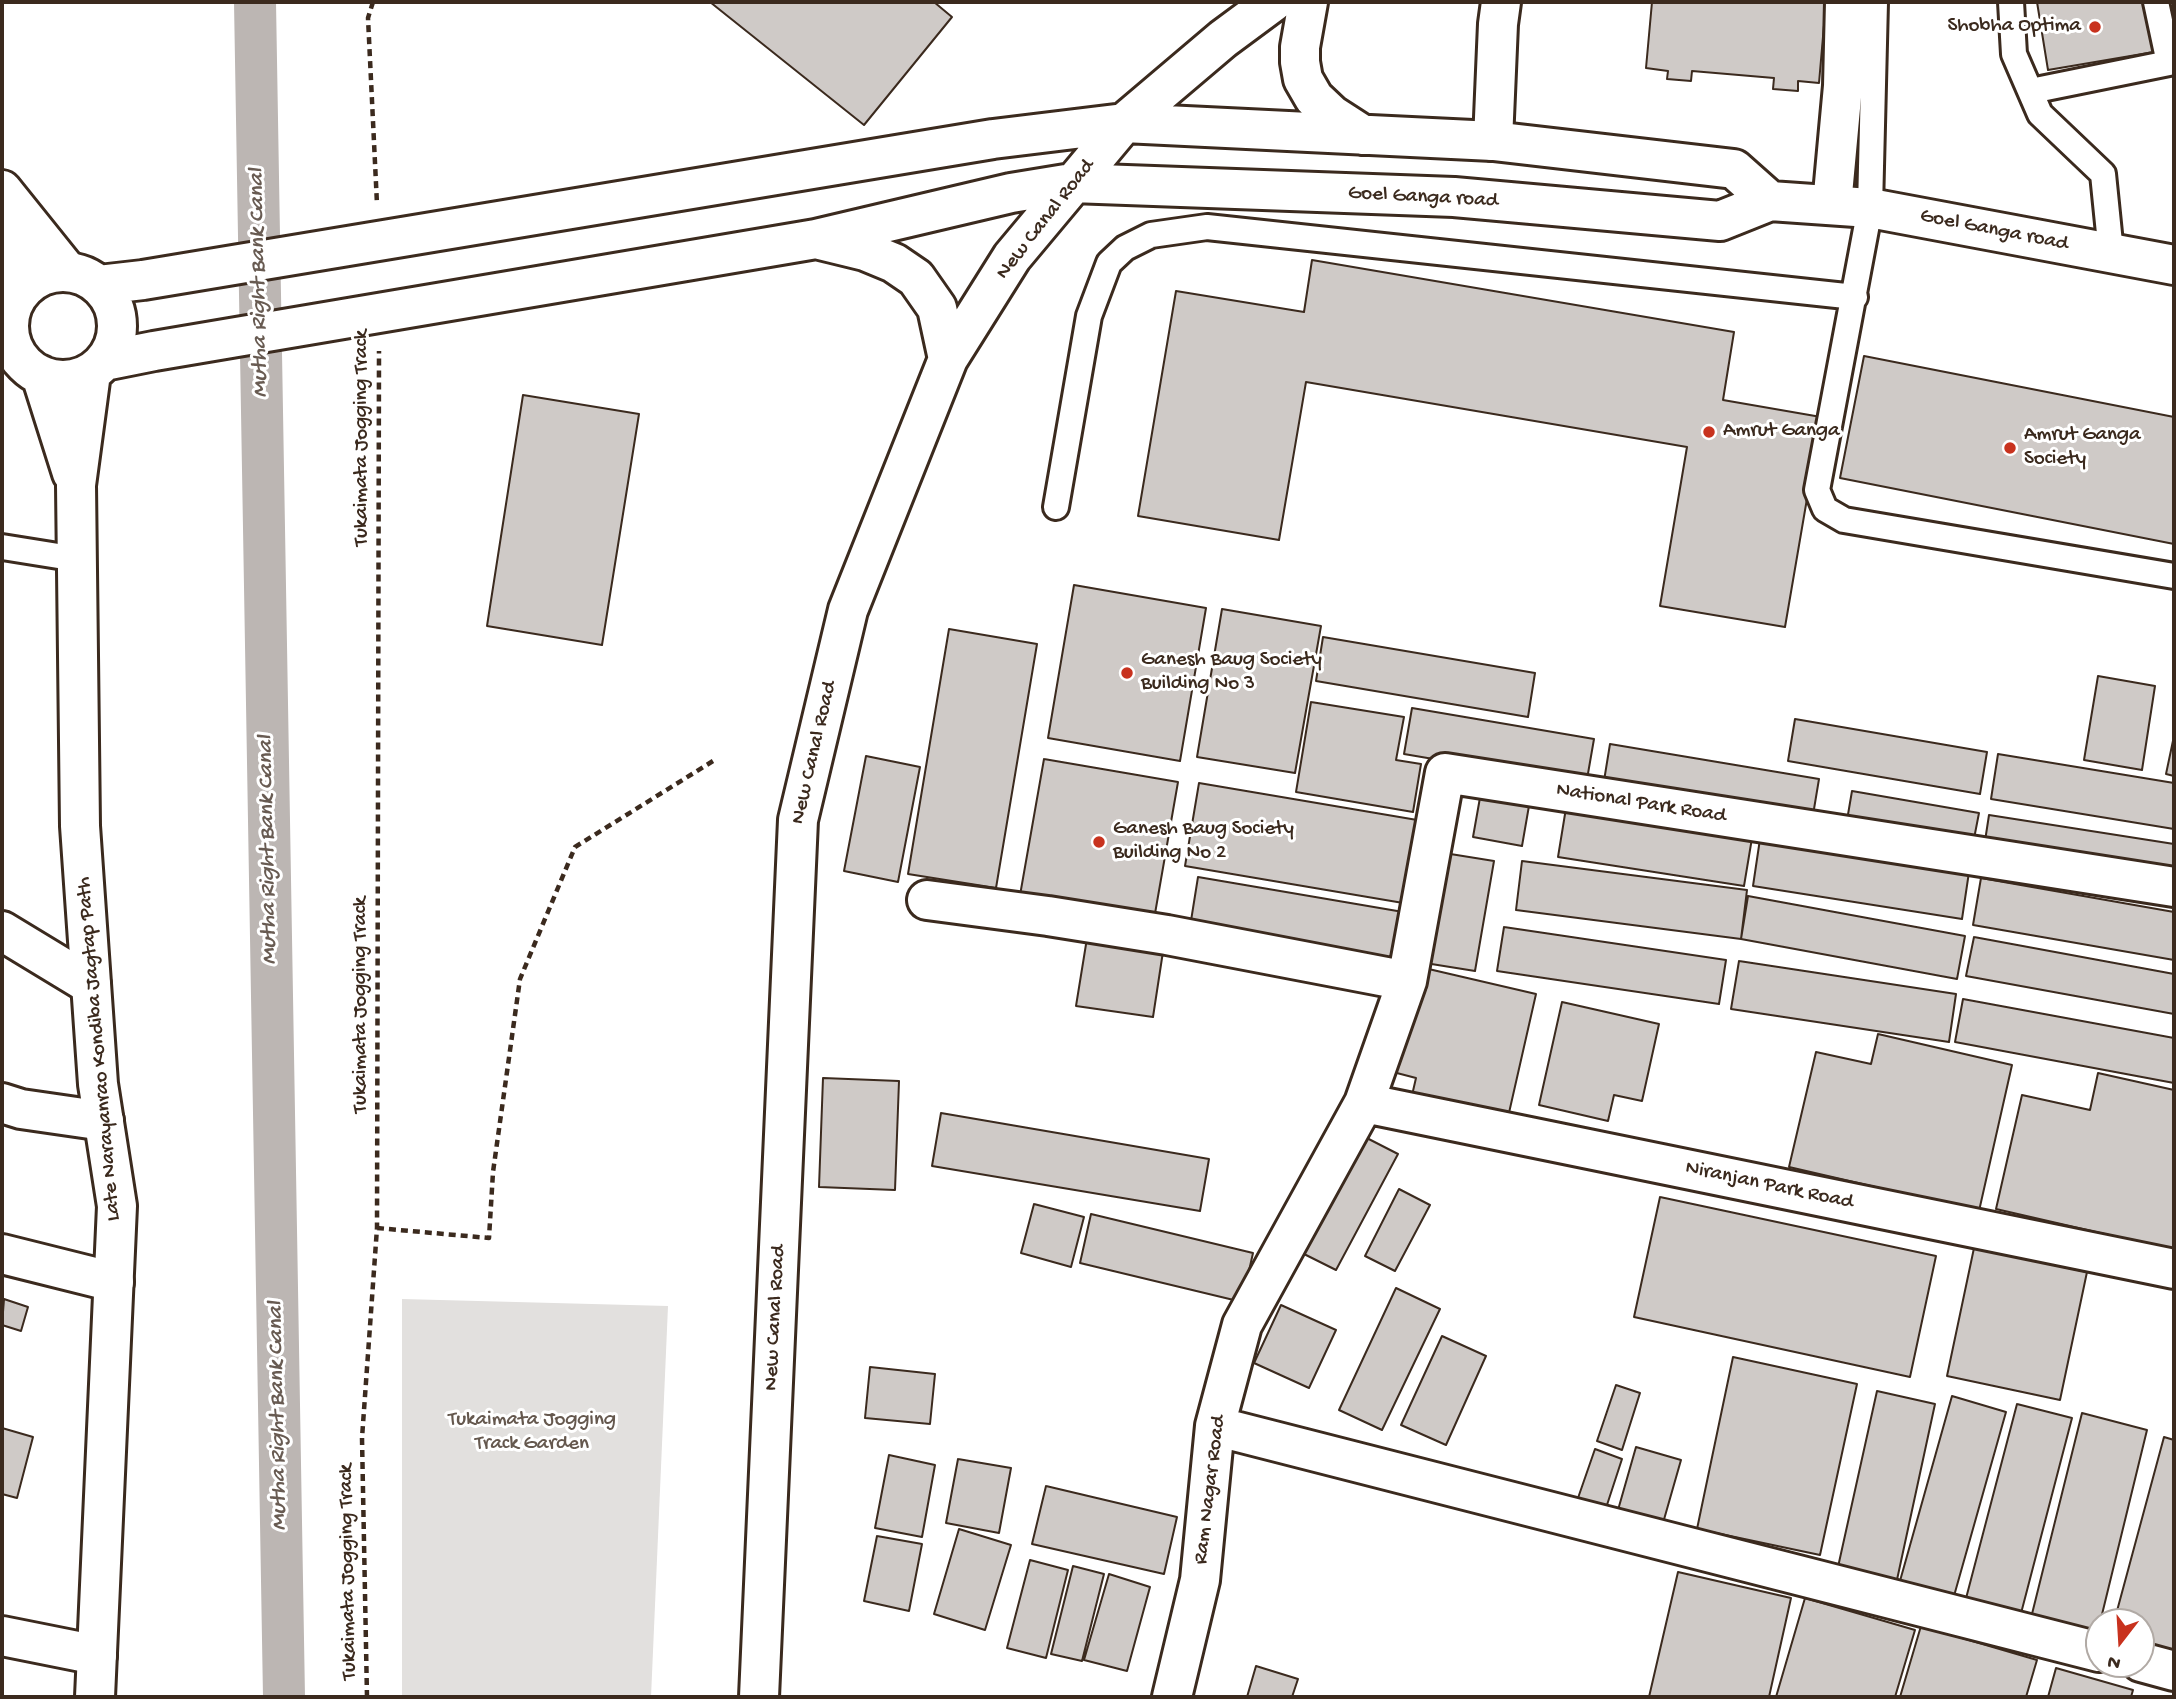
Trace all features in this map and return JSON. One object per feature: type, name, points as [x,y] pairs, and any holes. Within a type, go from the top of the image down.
[{"type":"street","name":"New Canal Road","points":[[759,1697],[798,820],[848,610],[948,359],[1012,257],[1124,123],[1223,38],[1273,2]]},
{"type":"street","points":[[1308,2],[1300,47],[1303,79],[1314,98],[1332,115],[1363,135]]},
{"type":"street","points":[[1493,141],[1497,24],[1501,2]]},
{"type":"street","points":[[1832,205],[1843,86],[1845,2]]},
{"type":"street","points":[[12,300],[35,279],[51,272],[83,278],[143,280],[993,138],[1124,123],[1493,141],[1734,169],[1770,201]]},
{"type":"street","name":"Goel Ganga road","points":[[97,367],[154,351],[816,239],[1011,193],[1072,183],[1454,197],[1720,221],[1770,201],[1832,205],[1870,208],[2174,265]]},
{"type":"street","points":[[2,190],[83,278],[110,298],[116,314],[117,331],[113,348],[97,367],[75,379],[66,379],[20,360]]},
{"type":"street","points":[[2,204],[12,300],[8,320],[10,338],[76,485]]},
{"type":"street","points":[[816,239],[865,251],[894,263],[916,278],[937,308],[948,359]]},
{"type":"street","points":[[76,485],[97,367]]},
{"type":"street","name":"Late Narayanrao Kondiba Jagtap Path","points":[[76,485],[80,826],[98,1084],[117,1206],[95,1697]]},
{"type":"street","name":"National Park Road","points":[[1364,1103],[1407,981],[1445,773],[2174,887]]},
{"type":"street","points":[[927,900],[1153,933],[1407,981]]},
{"type":"street","points":[[2,931],[91,985]]},
{"type":"street","points":[[2,1103],[21,1109],[104,1121]]},
{"type":"street","name":"Niranjan Park Road","points":[[1364,1103],[2174,1269]]},
{"type":"street","name":"Ram Nagar Road","points":[[1172,1697],[1200,1580],[1215,1426],[1242,1325],[1364,1103]]},
{"type":"street","points":[[2,1254],[114,1282]]},
{"type":"street","points":[[1215,1426],[2085,1648]]},
{"type":"street","points":[[2,1636],[97,1655]]},
{"type":"street","points":[[2155,1666],[2174,1671]]},
{"type":"lane","points":[[1875,2],[1870,208],[1817,489],[1825,509],[1844,520],[2174,576]]},
{"type":"lane","points":[[2011,2],[2014,54],[2040,114],[2103,174],[2111,253]]},
{"type":"lane","points":[[2031,91],[2169,63],[2156,2]]},
{"type":"lane","points":[[1056,507],[1089,316],[1110,263],[1125,248],[1151,235],[1207,227],[1855,297]]},
{"type":"lane","points":[[2,547],[77,559]]},
{"type":"path","points":[[365,242],[368,18],[373,2]]},
{"type":"path","name":"Tukaimata Jogging Track","points":[[364,314],[377,1228],[362,1438],[367,1697]]},
{"type":"path","points":[[377,1228],[489,1238],[494,1172],[520,979],[575,847],[713,761]]},
{"type":"green space","name":"Tukaimata Jogging Track Garden","points":[[402,1299],[668,1306],[651,1697],[402,1697]]},
{"type":"building","points":[[710,2],[934,2],[952,17],[864,125]]},
{"type":"building","points":[[1652,2],[1826,2],[1819,83],[1798,81],[1798,91],[1773,89],[1774,78],[1692,71],[1691,81],[1667,79],[1668,71],[1646,68]]},
{"type":"building","name":"Shobha Optima","points":[[2037,2],[2146,2],[2154,52],[2048,70]]},
{"type":"building","name":"Amrut Ganga","points":[[1312,260],[1734,332],[1723,400],[1821,417],[1785,627],[1660,606],[1687,447],[1306,382],[1279,540],[1138,516],[1176,291],[1304,312]]},
{"type":"building","name":"Amrut Ganga Society","points":[[1864,356],[2174,417],[2174,544],[1840,478]]},
{"type":"building","points":[[523,395],[639,414],[602,645],[487,626]]},
{"type":"building","name":"Ganesh Baug Society Building No 3","points":[[1074,585],[1206,608],[1180,761],[1048,738]]},
{"type":"building","points":[[1222,609],[1321,626],[1295,773],[1197,757]]},
{"type":"building","points":[[949,629],[1037,644],[996,888],[908,874]]},
{"type":"building","points":[[1323,637],[1535,673],[1528,717],[1316,681]]},
{"type":"building","points":[[2098,676],[2155,686],[2142,770],[2084,760]]},
{"type":"building","points":[[1311,702],[1404,717],[1396,760],[1421,764],[1413,812],[1296,792]]},
{"type":"building","points":[[1412,708],[1594,739],[1586,785],[1404,754]]},
{"type":"building","points":[[1795,719],[1987,752],[1980,794],[1788,761]]},
{"type":"building","points":[[2174,736],[2174,776],[2166,774]]},
{"type":"building","points":[[1610,744],[1819,779],[1812,821],[1603,787]]},
{"type":"building","points":[[1998,754],[2174,783],[2174,829],[1991,799]]},
{"type":"building","points":[[866,756],[920,767],[898,882],[844,871]]},
{"type":"building","name":"Ganesh Baug Society Building No 2","points":[[1044,759],[1178,782],[1153,925],[1019,901]]},
{"type":"building","points":[[1199,783],[1423,821],[1409,904],[1185,866]]},
{"type":"building","points":[[1852,791],[1979,813],[1971,854],[1845,832]]},
{"type":"building","points":[[1481,792],[1530,800],[1522,846],[1473,837]]},
{"type":"building","points":[[1566,808],[1752,838],[1744,886],[1558,857]]},
{"type":"building","points":[[1989,815],[2174,844],[2174,885],[1983,854]]},
{"type":"building","points":[[1760,839],[1969,872],[1962,919],[1753,886]]},
{"type":"building","points":[[1438,852],[1494,861],[1475,971],[1419,962]]},
{"type":"building","points":[[1522,861],[1747,890],[1741,939],[1516,910]]},
{"type":"building","points":[[1198,877],[1409,913],[1400,963],[1190,927]]},
{"type":"building","points":[[1981,878],[2174,912],[2174,960],[1973,925]]},
{"type":"building","points":[[1748,896],[1965,936],[1957,979],[1741,939]]},
{"type":"building","points":[[1504,927],[1726,960],[1719,1004],[1497,971]]},
{"type":"building","points":[[1088,932],[1164,945],[1153,1017],[1076,1006]]},
{"type":"building","points":[[1974,937],[2174,974],[2174,1014],[1966,976]]},
{"type":"building","points":[[1739,961],[1956,994],[1949,1042],[1731,1009]]},
{"type":"building","points":[[1420,967],[1536,994],[1506,1126],[1410,1104],[1416,1078],[1393,1072]]},
{"type":"building","points":[[1963,999],[2174,1038],[2174,1083],[1955,1042]]},
{"type":"building","points":[[1562,1002],[1659,1024],[1642,1101],[1614,1095],[1608,1121],[1539,1105]]},
{"type":"building","points":[[1878,1034],[2012,1065],[1979,1211],[1789,1167],[1816,1052],[1871,1064]]},
{"type":"building","points":[[2098,1073],[2174,1090],[2174,1250],[1996,1209],[2022,1095],[2090,1110]]},
{"type":"building","points":[[823,1078],[899,1081],[895,1190],[819,1187]]},
{"type":"building","points":[[941,1113],[1209,1159],[1200,1211],[932,1166]]},
{"type":"building","points":[[1357,1133],[1398,1154],[1336,1270],[1296,1250]]},
{"type":"building","points":[[1399,1189],[1430,1205],[1395,1271],[1365,1256]]},
{"type":"building","points":[[1660,1197],[1936,1256],[1910,1377],[1634,1317]]},
{"type":"building","points":[[1034,1204],[1084,1217],[1071,1267],[1021,1253]]},
{"type":"building","points":[[1091,1214],[1253,1253],[1242,1302],[1080,1263]]},
{"type":"building","points":[[1974,1248],[2087,1272],[2060,1400],[1947,1376]]},
{"type":"building","points":[[1396,1288],[1440,1309],[1382,1430],[1339,1410]]},
{"type":"building","points":[[4,1299],[28,1307],[21,1331],[2,1325]]},
{"type":"building","points":[[1281,1305],[1336,1330],[1309,1388],[1254,1363]]},
{"type":"building","points":[[1442,1336],[1486,1356],[1446,1445],[1401,1425]]},
{"type":"building","points":[[1733,1357],[1857,1384],[1820,1555],[1697,1529]]},
{"type":"building","points":[[870,1367],[935,1374],[930,1424],[865,1418]]},
{"type":"building","points":[[1616,1385],[1640,1393],[1622,1450],[1597,1441]]},
{"type":"building","points":[[1877,1391],[1935,1404],[1895,1589],[1836,1576]]},
{"type":"building","points":[[1952,1396],[2006,1412],[1952,1603],[1898,1588]]},
{"type":"building","points":[[2017,1404],[2072,1418],[2019,1621],[1964,1606]]},
{"type":"building","points":[[2082,1413],[2147,1430],[2104,1608],[2085,1608],[2085,1636],[2030,1622]]},
{"type":"building","points":[[2,1428],[33,1437],[17,1498],[2,1494]]},
{"type":"building","points":[[2164,1437],[2174,1440],[2174,1658],[2155,1652],[2155,1608],[2118,1608]]},
{"type":"building","points":[[1636,1447],[1681,1460],[1663,1523],[1618,1510]]},
{"type":"building","points":[[1595,1449],[1622,1459],[1606,1508],[1578,1498]]},
{"type":"building","points":[[889,1455],[935,1465],[922,1537],[875,1528]]},
{"type":"building","points":[[958,1459],[1011,1468],[999,1533],[946,1523]]},
{"type":"building","points":[[1046,1486],[1177,1517],[1164,1574],[1032,1544]]},
{"type":"building","points":[[959,1529],[1011,1545],[985,1630],[934,1614]]},
{"type":"building","points":[[877,1536],[922,1544],[909,1611],[864,1601]]},
{"type":"building","points":[[1030,1560],[1068,1570],[1046,1658],[1007,1648]]},
{"type":"building","points":[[1073,1566],[1104,1574],[1082,1661],[1051,1654]]},
{"type":"building","points":[[1678,1572],[1791,1598],[1769,1697],[1649,1697]]},
{"type":"building","points":[[1109,1574],[1150,1587],[1127,1671],[1084,1660]]},
{"type":"building","points":[[1805,1598],[1915,1630],[1895,1697],[1776,1697]]},
{"type":"building","points":[[1921,1626],[2037,1660],[2026,1697],[1900,1697]]},
{"type":"building","points":[[1256,1666],[1298,1679],[1292,1697],[1247,1697]]},
{"type":"building","points":[[2056,1668],[2133,1690],[2131,1697],[2048,1697]]},
{"type":"waterway","name":"Mutha Right Bank Canal","points":[[255,2],[284,1697]]},
{"type":"place","name":"Shobha Optima","points":[[2095,27]]},
{"type":"place","name":"Amrut Ganga","points":[[1709,432]]},
{"type":"place","name":"Amrut Ganga Society","points":[[2010,448]]},
{"type":"place","name":"Ganesh Baug Society Building No 3","points":[[1127,673]]},
{"type":"place","name":"Ganesh Baug Society Building No 2","points":[[1099,842]]}]
